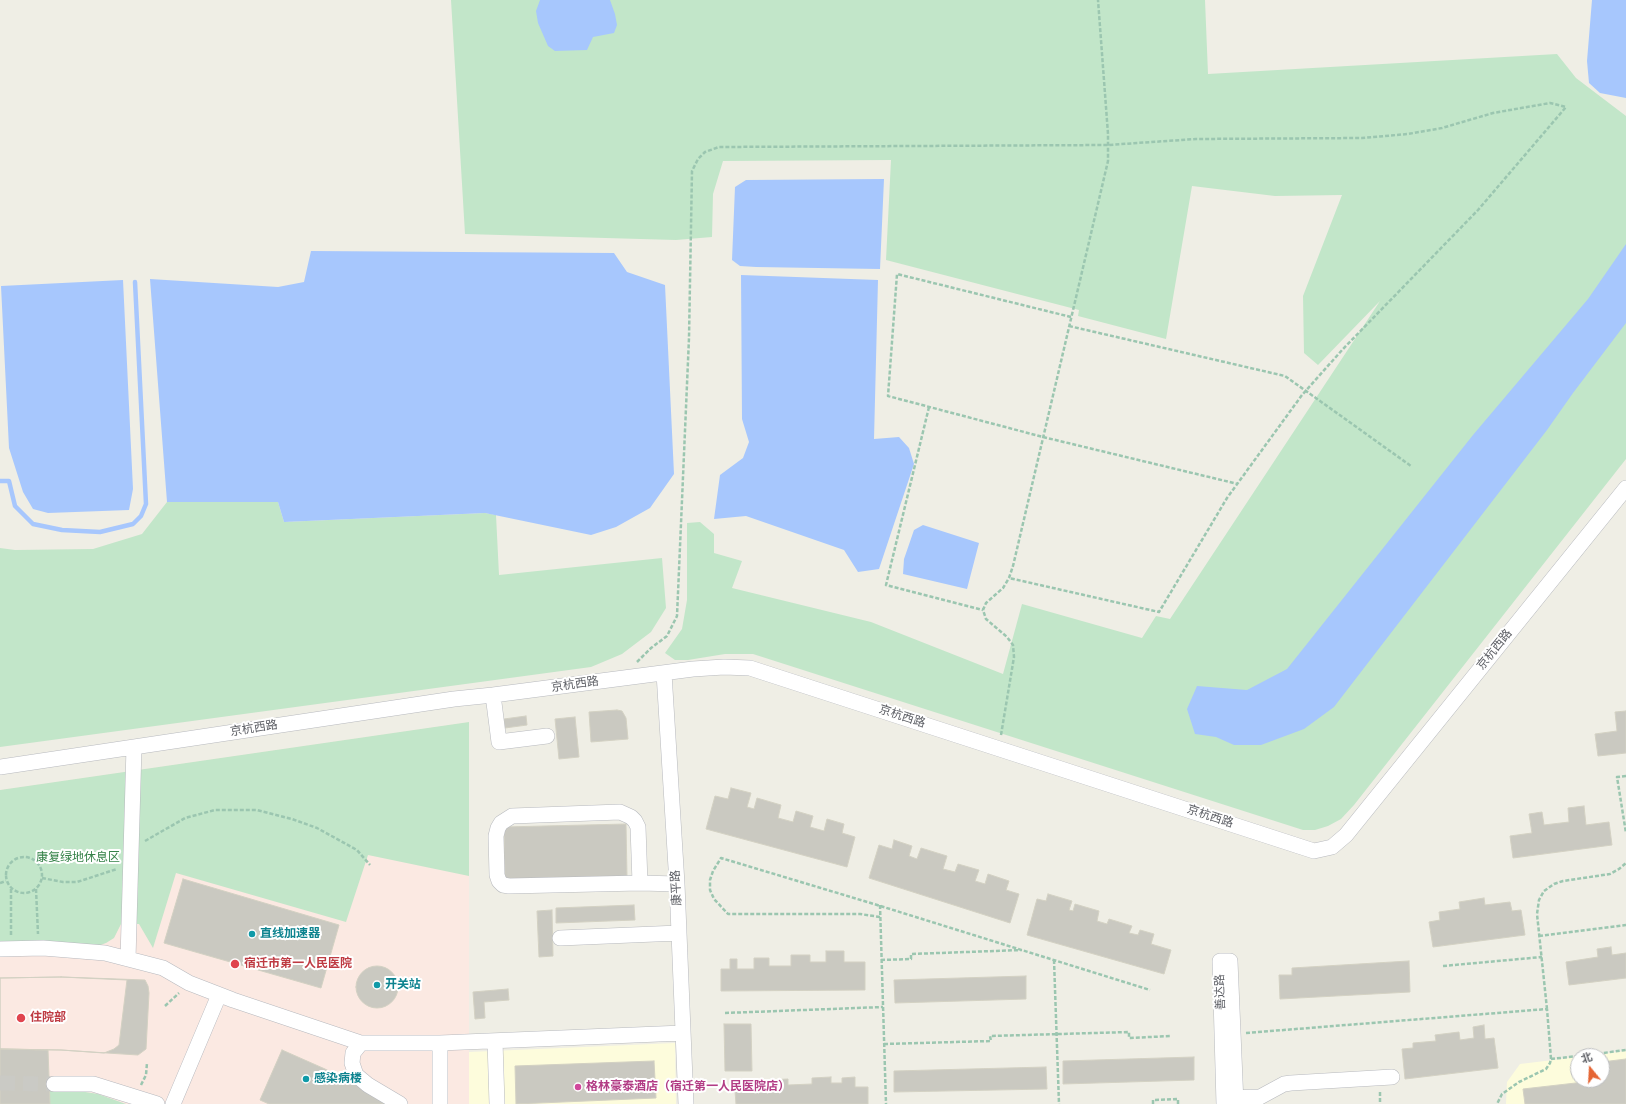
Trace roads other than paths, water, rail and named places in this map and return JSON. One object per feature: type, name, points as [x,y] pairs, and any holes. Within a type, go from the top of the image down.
[{"type":"street","name":"京杭西路","points":[[0,767],[446,700],[493,696],[664,673],[724,667],[750,668],[1314,851],[1332,847],[1346,835],[1626,488]]},
{"type":"street","name":"康平路","points":[[664,673],[679,933],[686,1104]]},
{"type":"street","points":[[493,696],[499,742],[547,736]]},
{"type":"street","points":[[128,959],[134,747]]},
{"type":"street","points":[[640,883],[638,827],[631,817],[620,812],[512,816],[506,819],[498,828],[496,836],[497,875],[499,881],[503,885],[640,883],[676,884]]},
{"type":"street","points":[[560,938],[679,933]]},
{"type":"street","points":[[5,949],[38,949],[105,953],[163,968],[189,983],[219,995],[361,1043],[440,1043],[683,1032]]},
{"type":"street","name":"善达路","points":[[1220,961],[1230,961],[1233,1034],[1230,1101],[1220,961]]},
{"type":"street","points":[[173,1104],[219,995]]},
{"type":"street","points":[[495,1041],[497,1104]]},
{"type":"street","points":[[361,1043],[353,1053],[352,1063],[356,1075],[368,1085],[400,1104]]},
{"type":"street","points":[[440,1043],[440,1104]]},
{"type":"street","points":[[1230,1101],[1264,1096],[1278,1087],[1290,1083],[1392,1077]]},
{"type":"street","points":[[54,1084],[93,1084],[157,1104]]},
{"type":"water","points":[[540,0],[610,0],[617,25],[614,33],[593,37],[587,50],[555,51],[548,46],[538,23],[536,11]]},
{"type":"water","points":[[1592,0],[1626,0],[1626,98],[1600,93],[1589,83],[1587,61]]},
{"type":"water","points":[[884,179],[880,269],[756,267],[740,266],[732,260],[735,187],[746,180]]},
{"type":"water","points":[[1626,244],[1626,323],[1547,430],[1334,707],[1304,729],[1261,745],[1234,745],[1216,737],[1195,734],[1187,709],[1197,686],[1247,690],[1287,669],[1473,435],[1588,299]]},
{"type":"water","points":[[311,251],[614,253],[627,272],[665,285],[674,474],[650,508],[616,527],[591,535],[485,513],[284,522],[278,502],[167,502],[150,279],[278,287],[304,282]]},
{"type":"water","points":[[741,275],[878,280],[874,439],[899,437],[909,448],[914,464],[879,569],[858,572],[844,550],[746,516],[714,519],[720,475],[743,458],[749,442],[742,419]]},
{"type":"water","points":[[123,280],[133,489],[129,510],[48,513],[33,509],[23,492],[9,448],[1,286]]},
{"type":"water","points":[[923,525],[979,543],[967,589],[903,574],[904,559],[914,530]]},
{"type":"waterway","points":[[0,481],[9,481],[15,506],[33,524],[62,530],[100,532],[133,524],[141,516],[146,504],[135,282]]},
{"type":"tunnel","points":[[0,1083],[54,1084]]},
{"type":"place","name":"直线加速器","points":[[252,934]]},
{"type":"place","name":"宿迁市第一人民医院","points":[[235,964]]},
{"type":"place","name":"开关站","points":[[377,985]]},
{"type":"place","name":"住院部","points":[[21,1018]]},
{"type":"place","name":"感染病楼","points":[[306,1079]]},
{"type":"place","name":"格林豪泰酒店（宿迁第一人民医院店）","points":[[578,1087]]},
{"type":"park label","name":"康复绿地休息区","points":[[78,858]]}]
